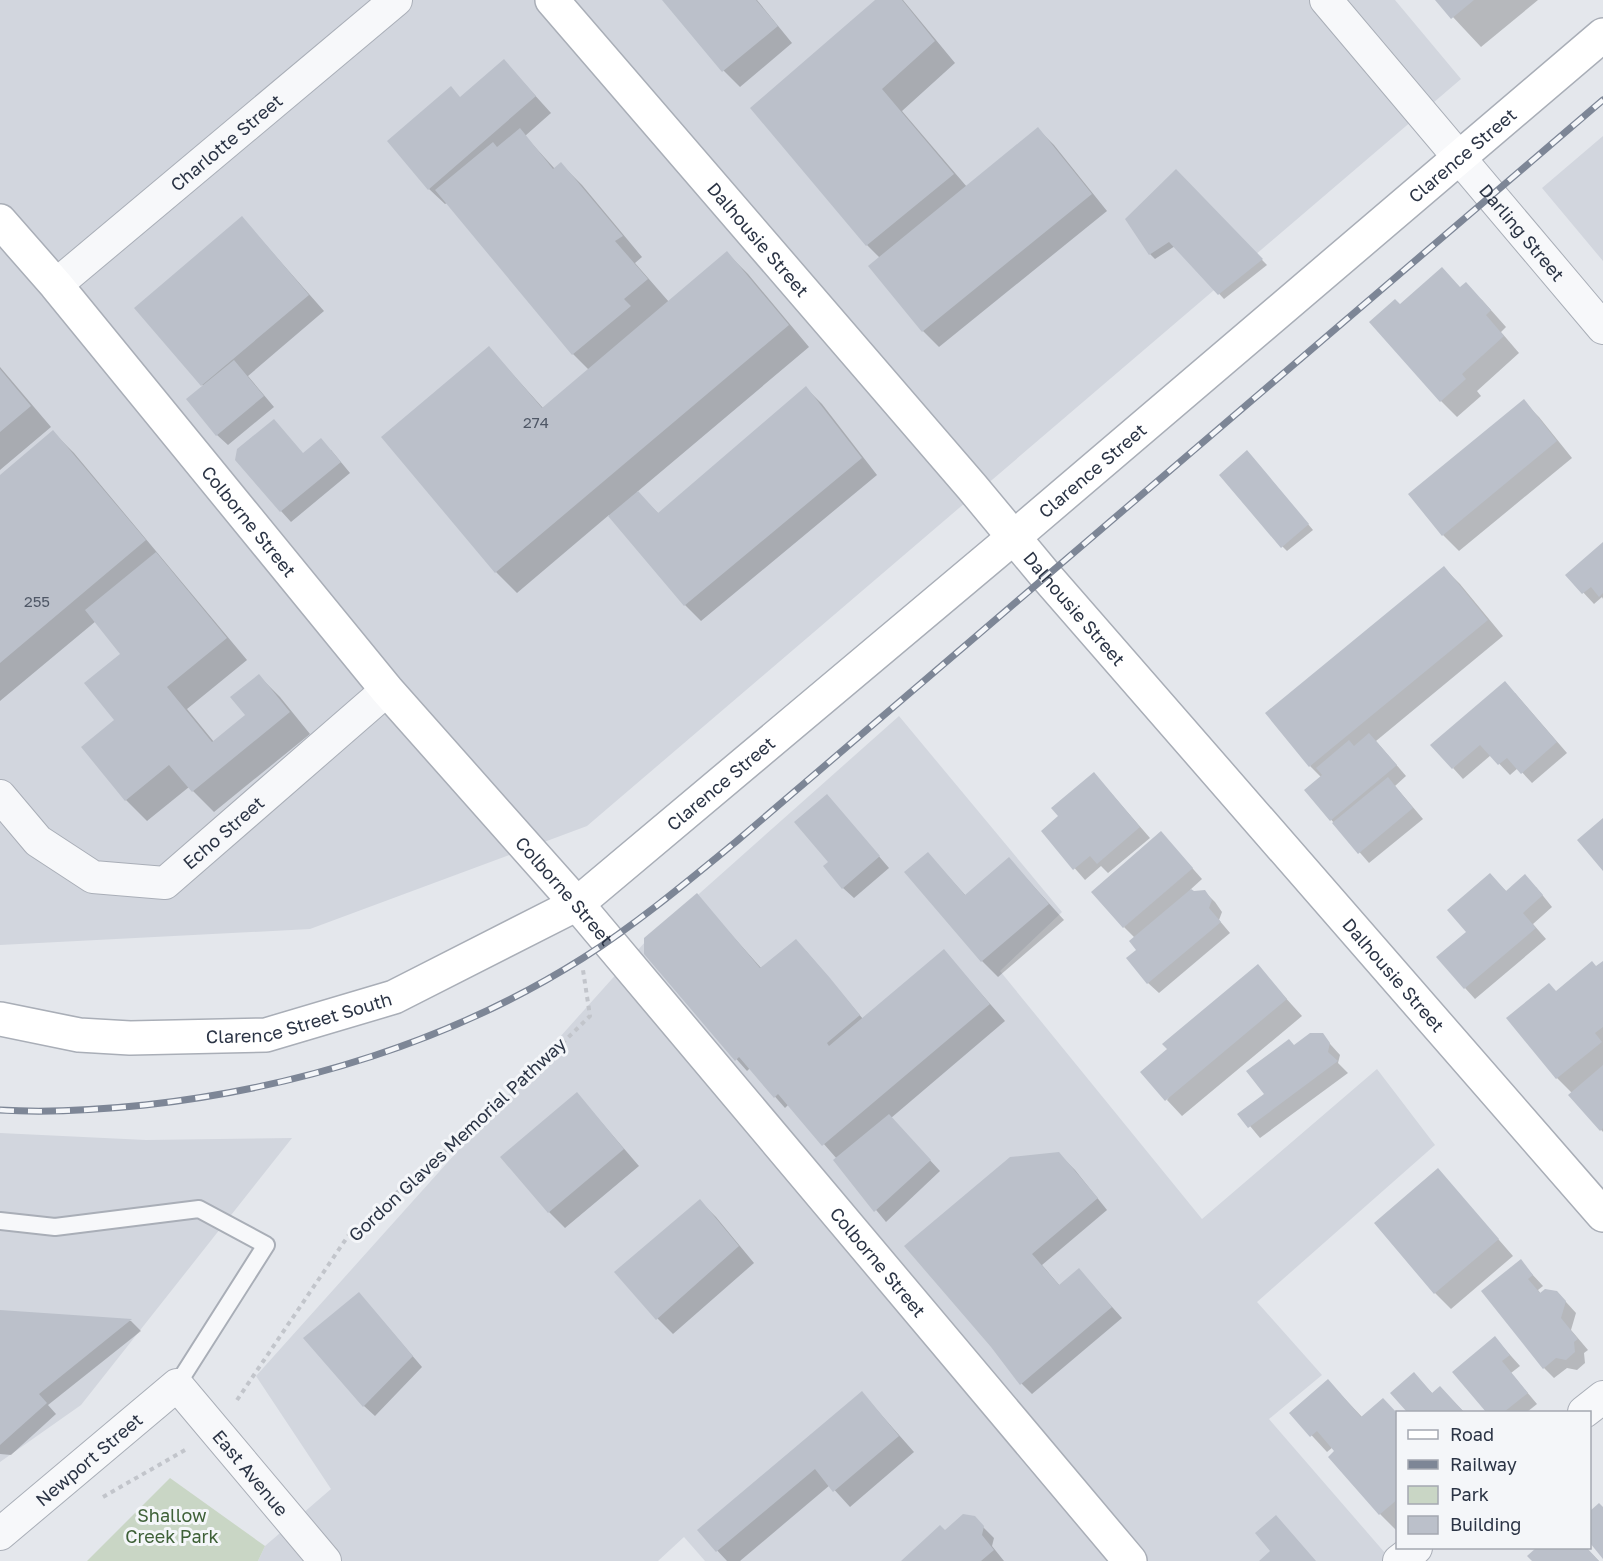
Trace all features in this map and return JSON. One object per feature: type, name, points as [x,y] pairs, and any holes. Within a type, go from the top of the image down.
[{"type":"main road","name":"Dalhousie Street","points":[[552,0],[1014,537],[1603,1215]]},
{"type":"main road","name":"Clarence Street","points":[[578,904],[1014,537],[1603,35]]},
{"type":"main road","name":"Colborne Street","points":[[0,221],[56,285],[387,690],[578,904],[1130,1561]]},
{"type":"main road","name":"Clarence Street South","points":[[0,1019],[79,1035],[130,1038],[266,1035],[394,997],[578,904]]},
{"type":"street","name":"Charlotte Street","points":[[56,285],[396,0]]},
{"type":"street","name":"Darling Street","points":[[1326,0],[1603,328]]},
{"type":"street","name":"Echo Street","points":[[0,796],[38,841],[93,877],[165,883],[387,690]]},
{"type":"street","name":"East Avenue","points":[[177,1384],[325,1561]]},
{"type":"street","name":"Newport Street","points":[[0,1534],[177,1384]]},
{"type":"street","points":[[1586,1411],[1603,1397]]},
{"type":"street","points":[[1399,1561],[1415,1549]]},
{"type":"lane","points":[[0,1221],[55,1227],[199,1209],[266,1245],[177,1384]]},
{"type":"path","name":"Gordon Glaves Memorial Pathway","points":[[100,1499],[216,1431],[348,1236],[527,1077],[590,1016],[578,904]]},
{"type":"shaded area","points":[[0,0],[1395,0],[1461,79],[587,826],[310,929],[0,945]]},
{"type":"shaded area","points":[[1603,136],[1603,261],[1542,188]]},
{"type":"shaded area","points":[[899,716],[1062,912],[1000,971],[1202,1219],[1377,1069],[1435,1145],[1257,1302],[1322,1375],[1269,1419],[1392,1561],[705,1561],[684,1537],[658,1561],[258,1561],[265,1546],[331,1489],[256,1376],[646,941]]},
{"type":"shaded area","points":[[0,1133],[146,1140],[292,1138],[81,1405],[0,1462]]},
{"type":"green space","name":"Shallow Creek Park","points":[[170,1478],[265,1546],[258,1561],[87,1561]]},
{"type":"building","points":[[662,0],[756,0],[778,26],[722,72]]},
{"type":"building","points":[[875,0],[902,0],[935,41],[882,89],[954,174],[866,246],[750,108]]},
{"type":"building","points":[[1435,0],[1474,0],[1451,19]]},
{"type":"building","points":[[504,59],[536,96],[428,190],[387,141],[451,86],[460,97]]},
{"type":"building","points":[[1038,127],[1092,194],[922,332],[868,266]]},
{"type":"building","points":[[520,128],[553,169],[561,162],[623,236],[615,241],[648,279],[624,299],[631,306],[572,355],[435,190],[493,142],[497,147]]},
{"type":"building","points":[[1176,169],[1263,259],[1218,295],[1169,242],[1149,255],[1125,219]]},
{"type":"building","points":[[242,216],[309,295],[201,386],[134,308]]},
{"type":"building","points":[[727,251],[789,325],[495,573],[381,437],[489,346],[542,408]]},
{"type":"building","points":[[1442,267],[1460,287],[1466,282],[1491,310],[1486,315],[1504,336],[1462,374],[1466,379],[1440,402],[1369,322],[1395,299],[1400,304]]},
{"type":"building","points":[[234,360],[264,396],[216,436],[186,399]]},
{"type":"building","points":[[0,369],[31,406],[0,432]]},
{"type":"building","points":[[806,386],[862,458],[684,606],[608,516],[638,491],[658,513]]},
{"type":"building","points":[[1524,399],[1557,441],[1442,536],[1408,494]]},
{"type":"building","points":[[274,419],[303,453],[321,438],[341,462],[280,512],[235,460],[237,449]]},
{"type":"building","points":[[53,430],[146,540],[0,663],[0,475]]},
{"type":"building","points":[[1247,450],[1309,524],[1281,548],[1219,475]]},
{"type":"building","points":[[1603,542],[1603,593],[1599,597],[1591,587],[1582,594],[1565,575]]},
{"type":"building","points":[[156,552],[227,638],[167,687],[212,742],[245,715],[230,697],[259,674],[290,712],[192,792],[169,765],[125,801],[81,747],[114,720],[84,683],[120,654],[85,610]]},
{"type":"building","points":[[1444,566],[1488,620],[1309,767],[1265,713]]},
{"type":"building","points":[[1505,681],[1557,742],[1521,774],[1507,758],[1498,765],[1480,745],[1452,769],[1430,745]]},
{"type":"building","points":[[1369,733],[1397,765],[1330,821],[1304,790],[1322,775],[1316,768],[1349,740],[1354,746]]},
{"type":"building","points":[[1094,772],[1140,827],[1097,864],[1090,856],[1073,870],[1041,831],[1058,816],[1051,808]]},
{"type":"building","points":[[1388,777],[1413,808],[1358,854],[1332,823]]},
{"type":"building","points":[[827,794],[880,856],[842,889],[823,866],[828,862],[794,822]]},
{"type":"building","points":[[1603,818],[1603,871],[1577,840]]},
{"type":"building","points":[[1161,831],[1193,868],[1123,928],[1091,892]]},
{"type":"building","points":[[928,852],[965,895],[1009,857],[1049,904],[981,962],[904,872]]},
{"type":"building","points":[[1490,873],[1506,891],[1525,874],[1543,895],[1523,913],[1536,928],[1464,989],[1436,957],[1466,932],[1447,910]]},
{"type":"building","points":[[1191,889],[1205,890],[1212,900],[1209,908],[1221,922],[1147,984],[1126,958],[1136,950],[1129,941]]},
{"type":"building","points":[[697,893],[760,968],[796,939],[830,978],[860,1015],[827,1043],[829,1046],[944,949],[990,1004],[822,1146],[778,1094],[774,1098],[739,1057],[735,1061],[644,954],[644,938]]},
{"type":"building","points":[[1592,961],[1596,966],[1603,961],[1603,1027],[1595,1033],[1602,1042],[1556,1079],[1506,1018],[1549,983],[1556,991]]},
{"type":"building","points":[[1258,964],[1287,999],[1165,1101],[1140,1072],[1167,1049],[1162,1044]]},
{"type":"building","points":[[1310,1033],[1323,1033],[1330,1043],[1328,1052],[1338,1061],[1248,1128],[1237,1114],[1264,1094],[1246,1071],[1289,1039],[1294,1045]]},
{"type":"building","points":[[1603,1065],[1603,1128],[1600,1131],[1568,1095]]},
{"type":"building","points":[[577,1092],[624,1149],[548,1213],[500,1157]]},
{"type":"building","points":[[889,1114],[931,1160],[874,1212],[833,1160]]},
{"type":"building","points":[[1059,1152],[1098,1198],[1032,1254],[1059,1285],[1079,1268],[1112,1307],[1020,1385],[991,1347],[904,1246],[1010,1157]]},
{"type":"building","points":[[1438,1168],[1499,1239],[1434,1294],[1374,1223]]},
{"type":"building","points":[[700,1199],[739,1246],[656,1320],[614,1272]]},
{"type":"building","points":[[1521,1259],[1533,1275],[1528,1279],[1540,1293],[1545,1289],[1557,1291],[1566,1301],[1561,1318],[1578,1339],[1574,1342],[1575,1352],[1566,1360],[1556,1358],[1543,1369],[1481,1291]]},
{"type":"building","points":[[359,1292],[413,1356],[363,1407],[303,1338]]},
{"type":"building","points":[[0,1310],[132,1319],[39,1394],[47,1403],[0,1445]]},
{"type":"building","points":[[1495,1336],[1510,1355],[1502,1361],[1528,1393],[1505,1411],[1485,1411],[1452,1372]]},
{"type":"building","points":[[1414,1372],[1432,1393],[1440,1386],[1463,1411],[1406,1411],[1390,1393]]},
{"type":"building","points":[[1328,1379],[1361,1417],[1383,1398],[1396,1412],[1396,1501],[1379,1515],[1328,1457],[1334,1451],[1317,1431],[1310,1437],[1289,1413]]},
{"type":"building","points":[[862,1391],[899,1436],[833,1492],[815,1469],[716,1552],[697,1530]]},
{"type":"building","points":[[1599,1503],[1603,1507],[1603,1559],[1591,1544],[1591,1510]]},
{"type":"building","points":[[963,1514],[975,1516],[984,1526],[982,1535],[994,1550],[981,1561],[901,1561],[940,1525],[945,1530]]},
{"type":"building","points":[[1276,1515],[1316,1561],[1259,1561],[1270,1551],[1255,1533]]},
{"type":"building","points":[[1535,1549],[1588,1549],[1599,1561],[1532,1561],[1527,1556]]},
{"type":"railway","points":[[0,1110],[72,1110],[145,1105],[260,1087],[316,1073],[427,1037],[481,1014],[583,958],[643,916],[738,840],[1603,100]]}]
